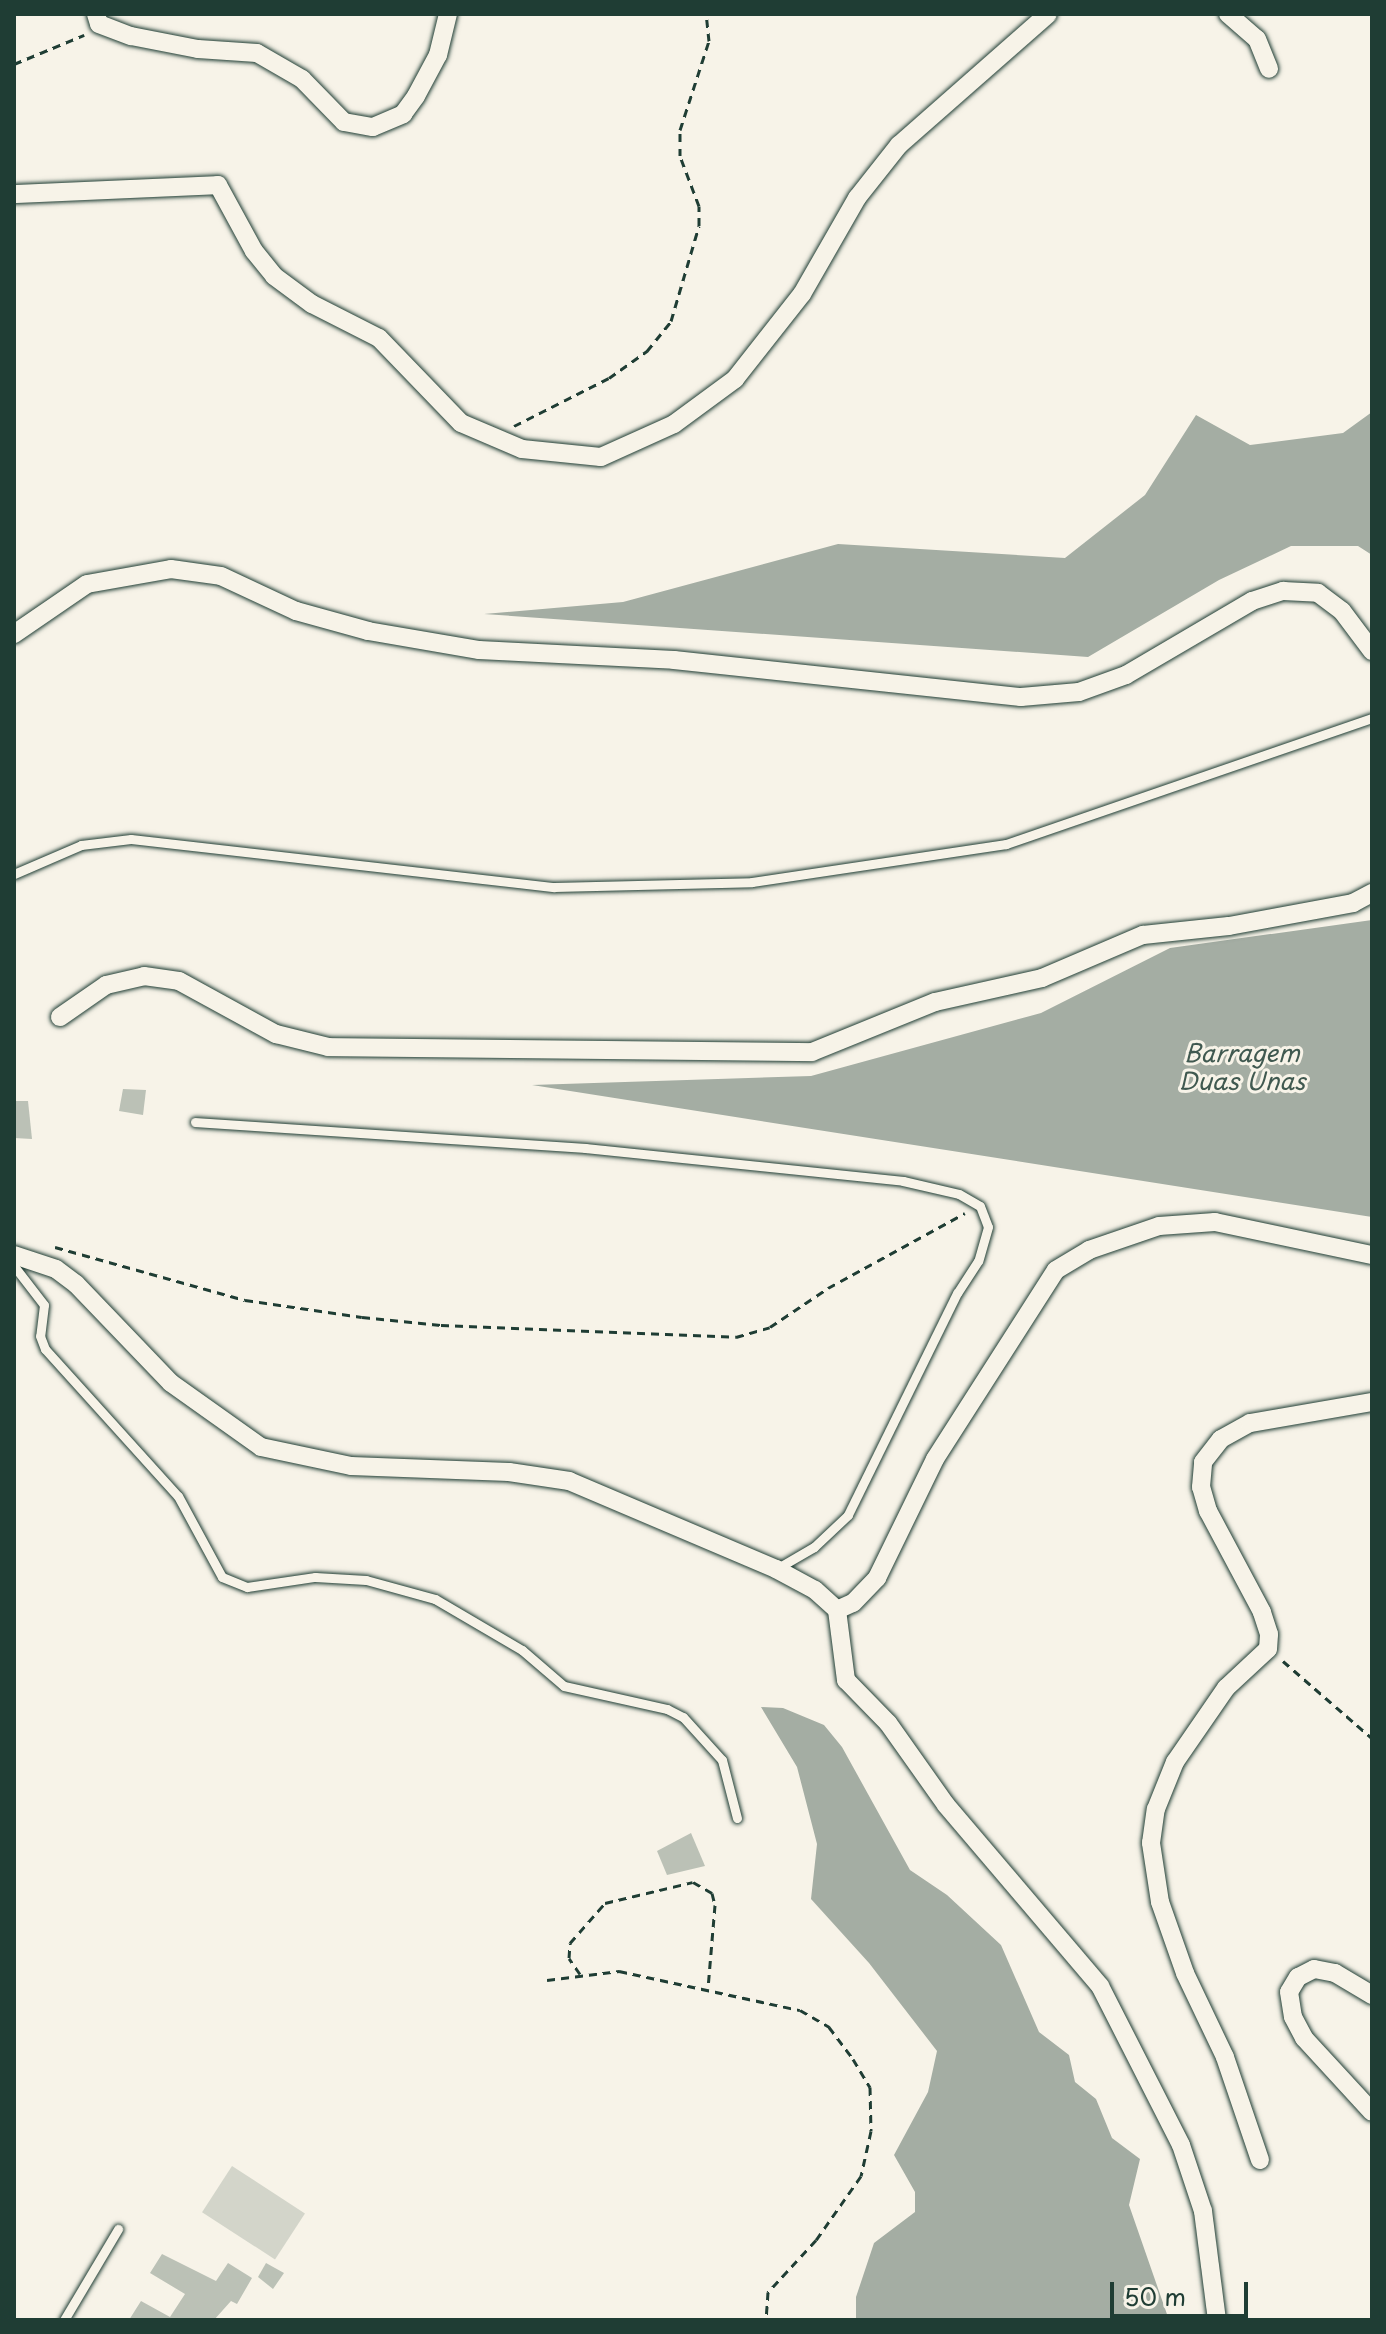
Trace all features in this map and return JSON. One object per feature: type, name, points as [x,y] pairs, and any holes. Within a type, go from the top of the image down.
[{"type":"street","points":[[98,19],[168,45],[257,53],[302,79],[344,122],[373,127],[403,114],[416,96],[438,55],[448,14]]},
{"type":"street","points":[[14,194],[218,185],[254,251],[274,276],[312,304],[379,338],[443,407],[480,433],[522,449],[601,457],[635,445],[714,396],[767,344],[802,294],[857,198],[899,145],[1048,14]]},
{"type":"street","points":[[1228,14],[1257,39],[1269,69]]},
{"type":"street","points":[[14,634],[87,584],[171,569],[221,576],[296,611],[368,631],[479,650],[674,660],[1021,697],[1079,692],[1126,675],[1252,601],[1283,591],[1318,593],[1342,611],[1372,651]]},
{"type":"street","points":[[60,1017],[106,985],[144,976],[179,981],[276,1034],[328,1047],[812,1052],[935,1002],[1042,978],[1143,935],[1243,924],[1353,903],[1372,893]]},
{"type":"street","points":[[837,1610],[853,1603],[877,1578],[935,1459],[1056,1270],[1089,1250],[1159,1226],[1215,1222],[1372,1255]]},
{"type":"street","points":[[14,1255],[56,1269],[76,1284],[171,1383],[261,1447],[351,1466],[509,1472],[569,1481],[776,1569],[815,1590],[837,1610],[846,1680],[888,1723],[946,1805],[1100,1986],[1181,2145],[1203,2211],[1217,2320]]},
{"type":"street","points":[[1260,2160],[1225,2057],[1175,1945],[1160,1902],[1151,1843],[1156,1809],[1175,1762],[1226,1688],[1268,1649],[1269,1634],[1262,1612],[1208,1511],[1201,1487],[1203,1462],[1221,1439],[1250,1423],[1372,1402]]},
{"type":"street","points":[[1372,1995],[1335,1973],[1314,1969],[1298,1977],[1289,1992],[1304,2038],[1372,2112]]},
{"type":"lane","points":[[14,874],[81,845],[131,839],[554,887],[752,882],[1006,844],[1372,718]]},
{"type":"lane","points":[[195,1122],[585,1148],[903,1181],[959,1194],[980,1206],[988,1227],[978,1261],[957,1293],[848,1515],[814,1547],[776,1569]]},
{"type":"lane","points":[[14,1266],[44,1305],[40,1336],[45,1349],[178,1496],[222,1577],[247,1587],[315,1577],[366,1580],[435,1599],[522,1650],[564,1686],[667,1709],[683,1717],[722,1760],[737,1818]]},
{"type":"lane","points":[[64,2320],[118,2229]]},
{"type":"path","points":[[480,433],[546,413],[609,378],[647,351],[671,321],[699,226],[699,206],[680,156],[680,130],[709,41],[706,14]]},
{"type":"path","points":[[14,64],[61,48],[98,19]]},
{"type":"path","points":[[52,1247],[245,1300],[362,1317],[441,1325],[736,1337],[770,1327],[899,1246],[980,1206]]},
{"type":"path","points":[[1268,1649],[1372,1738]]},
{"type":"path","points":[[580,1974],[569,1958],[570,1943],[605,1903],[693,1882],[712,1893],[715,1905],[708,1989]]},
{"type":"path","points":[[547,1980],[619,1971],[800,2010],[829,2027],[870,2087],[871,2131],[861,2176],[816,2240],[768,2292],[766,2320]]},
{"type":"shaded area","points":[[232,2166],[305,2213],[275,2260],[202,2212]]},
{"type":"water","points":[[1372,412],[1372,555],[1358,546],[1291,546],[1219,580],[1088,657],[484,614],[623,602],[838,544],[1065,558],[1145,495],[1196,415],[1250,445],[1343,433]]},
{"type":"water","name":"Barragem Duas Unas","points":[[1372,920],[1372,1217],[532,1085],[811,1076],[1041,1013],[1170,948]]},
{"type":"water","points":[[761,1707],[783,1708],[824,1725],[842,1747],[910,1870],[947,1895],[1001,1945],[1039,2032],[1069,2055],[1075,2082],[1096,2099],[1112,2138],[1140,2159],[1129,2205],[1169,2320],[856,2320],[856,2297],[874,2243],[915,2212],[915,2192],[894,2155],[928,2092],[937,2051],[869,1963],[811,1899],[817,1844],[797,1767]]},
{"type":"building","points":[[123,1089],[146,1090],[143,1115],[119,1111]]},
{"type":"building","points":[[14,1101],[28,1101],[32,1139],[14,1138]]},
{"type":"building","points":[[691,1833],[705,1866],[667,1875],[657,1851]]},
{"type":"building","points":[[162,2254],[216,2281],[228,2263],[252,2278],[237,2304],[231,2301],[214,2320],[129,2320],[141,2301],[170,2317],[185,2294],[150,2273]]},
{"type":"building","points":[[266,2263],[284,2273],[273,2289],[258,2277]]}]
